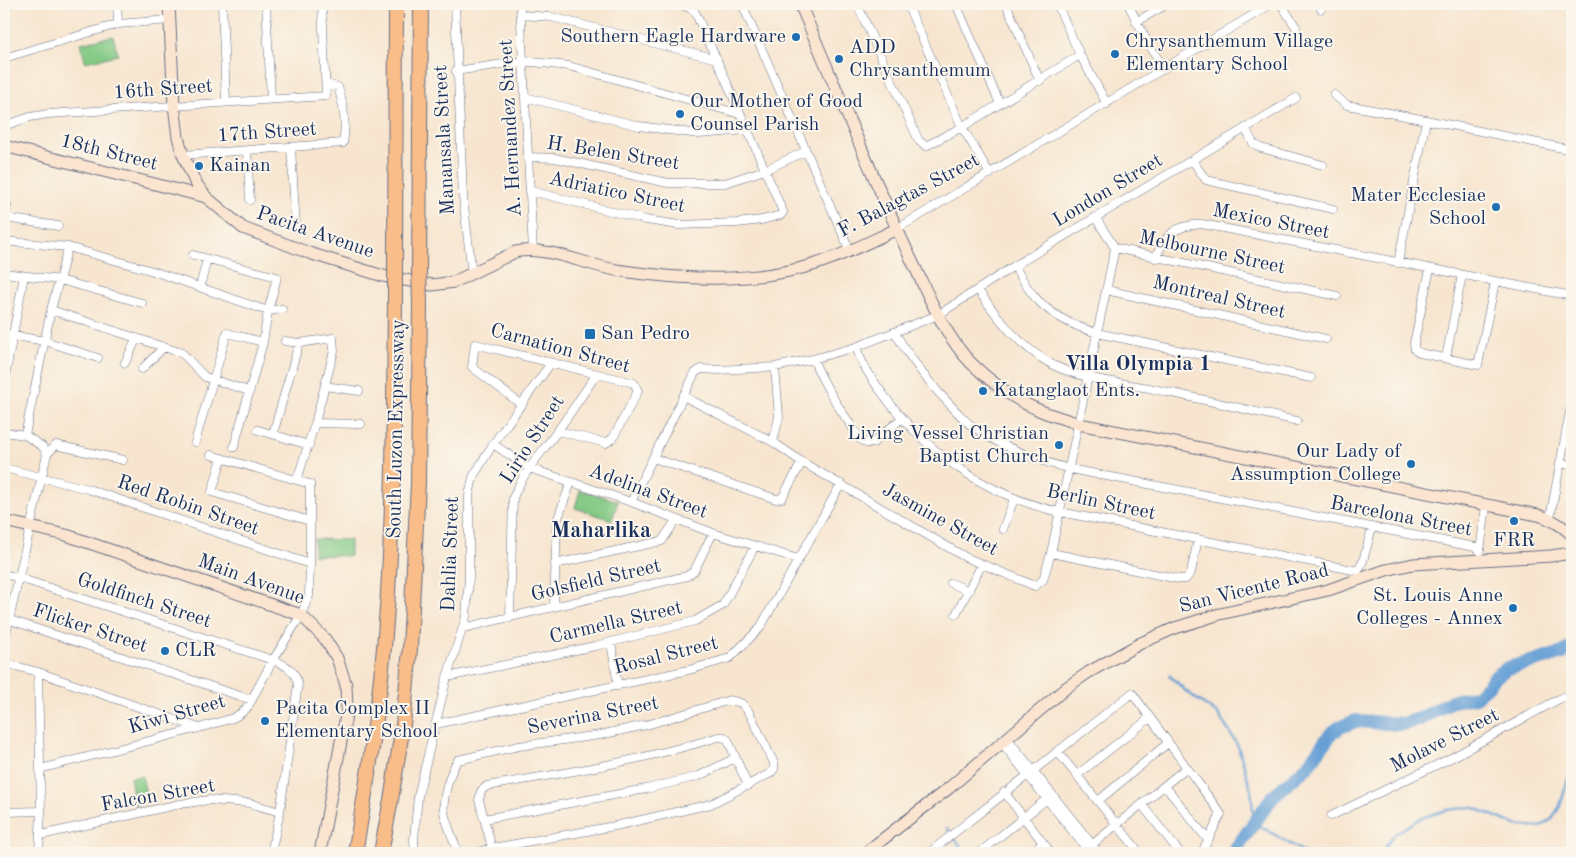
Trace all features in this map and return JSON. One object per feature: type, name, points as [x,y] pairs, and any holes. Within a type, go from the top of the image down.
[{"type":"highway","name":"South Luzon Expressway","points":[[354,853],[365,797],[384,646],[393,482],[396,4]]},
{"type":"highway","name":"South Luzon Expressway","points":[[381,853],[403,725],[410,649],[418,483],[421,4]]},
{"type":"main road","name":"Pacita Avenue","points":[[169,4],[174,104],[178,137],[183,155],[195,182],[206,197],[243,228],[309,253],[383,276]]},
{"type":"main road","points":[[800,4],[897,229],[938,315],[964,354],[992,381],[1019,400],[1039,410],[1079,424],[1550,518],[1563,526],[1572,535]]},
{"type":"main road","name":"18th Street","points":[[4,146],[206,197]]},
{"type":"main road","name":"F. Balagtas Street","points":[[383,276],[432,285],[454,282],[516,252],[533,251],[614,270],[665,277],[705,278],[768,275],[806,267],[850,251],[897,229]]},
{"type":"main road","name":"Main Avenue","points":[[4,521],[66,535],[301,615],[324,639],[337,658],[346,684],[347,710],[320,853]]},
{"type":"main road","name":"San Vicente Road","points":[[865,853],[950,788],[1067,687],[1089,672],[1141,643],[1175,628],[1220,614],[1328,590],[1386,570],[1414,564],[1551,556],[1572,553]]},
{"type":"street","points":[[4,6],[10,4]]},
{"type":"street","points":[[117,4],[118,24]]},
{"type":"street","points":[[222,4],[226,102]]},
{"type":"street","points":[[266,4],[271,99]]},
{"type":"street","points":[[322,4],[326,84]]},
{"type":"street","name":"Manansala Street","points":[[455,4],[456,71],[463,197],[472,274]]},
{"type":"street","name":"A. Hernandez Street","points":[[520,4],[533,251]]},
{"type":"street","points":[[680,4],[694,10],[718,59],[765,170]]},
{"type":"street","points":[[742,4],[850,251]]},
{"type":"street","points":[[857,4],[919,142],[923,145],[928,146],[962,127],[1080,54]]},
{"type":"street","points":[[907,4],[962,127],[990,174]]},
{"type":"street","points":[[956,4],[1000,104]]},
{"type":"street","points":[[1006,4],[1040,80]]},
{"type":"street","points":[[1057,4],[1106,104]]},
{"type":"street","points":[[1128,4],[1136,22],[1164,69]]},
{"type":"street","points":[[1136,22],[1167,4]]},
{"type":"street","name":"F. Balagtas Street","points":[[897,229],[1271,4]]},
{"type":"street","points":[[1281,4],[1296,27]]},
{"type":"street","points":[[521,15],[551,17],[718,59]]},
{"type":"street","points":[[4,58],[118,24],[170,20]]},
{"type":"street","points":[[456,71],[523,61],[569,66],[740,114]]},
{"type":"street","name":"16th Street","points":[[4,126],[30,117],[48,114],[174,104],[326,96],[326,84]]},
{"type":"street","name":"17th Street","points":[[183,155],[343,143],[346,132],[343,105],[338,87],[326,84]]},
{"type":"street","points":[[1334,95],[1347,105],[1572,150]]},
{"type":"street","points":[[525,97],[639,126],[699,134],[747,130]]},
{"type":"street","name":"London Street","points":[[683,396],[695,373],[701,369],[775,367],[813,359],[856,347],[938,315],[1014,266],[1296,98]]},
{"type":"street","points":[[1398,263],[1426,120]]},
{"type":"street","points":[[1245,128],[1253,143],[1261,148],[1324,165]]},
{"type":"street","points":[[291,148],[296,228]]},
{"type":"street","points":[[247,151],[250,200]]},
{"type":"street","name":"H. Belen Street","points":[[528,157],[555,158],[668,182],[725,183],[765,170],[806,151]]},
{"type":"street","points":[[1192,160],[1206,180],[1333,209]]},
{"type":"street","name":"Adriatico Street","points":[[531,191],[646,220],[679,225],[714,225],[774,218],[783,212],[765,170]]},
{"type":"street","points":[[4,206],[6,206],[5,218],[58,226]]},
{"type":"street","name":"Melbourne Street","points":[[1095,218],[1115,248],[1337,296]]},
{"type":"street","name":"Mexico Street","points":[[1155,258],[1166,238],[1175,230],[1185,225],[1202,224],[1572,296]]},
{"type":"street","points":[[4,241],[68,247],[153,271],[268,311],[282,308]]},
{"type":"street","points":[[25,435],[51,310],[68,247]]},
{"type":"street","name":"Jasmine Street","points":[[683,396],[773,442],[802,462],[966,557],[1035,586],[1043,580],[1051,553],[1070,470],[1115,248]]},
{"type":"street","points":[[193,255],[277,277],[268,311],[263,342],[234,447]]},
{"type":"street","points":[[200,287],[207,259]]},
{"type":"street","points":[[1014,266],[1034,296],[1054,314],[1077,327],[1097,333],[1311,378]]},
{"type":"street","points":[[1430,269],[1414,343],[1415,350],[1420,353],[1478,365],[1495,282]]},
{"type":"street","points":[[4,273],[60,280],[142,302]]},
{"type":"street","points":[[1446,358],[1462,275]]},
{"type":"street","points":[[4,382],[24,276]]},
{"type":"street","points":[[978,290],[999,320],[1020,342],[1037,355],[1068,372],[1199,398],[1297,421]]},
{"type":"street","name":"Montreal Street","points":[[1106,290],[1326,339]]},
{"type":"street","points":[[51,310],[182,353],[205,377],[249,391]]},
{"type":"street","points":[[195,442],[227,333],[263,342]]},
{"type":"street","name":"Barcelona Street","points":[[895,333],[921,374],[971,426],[1002,445],[1047,463],[1070,470],[1480,548]]},
{"type":"street","points":[[4,334],[45,341],[98,358]]},
{"type":"street","points":[[125,363],[137,338]]},
{"type":"street","points":[[285,341],[299,342],[333,338],[334,352],[297,480]]},
{"type":"street","points":[[273,434],[299,342]]},
{"type":"street","name":"Carnation Street","points":[[522,405],[472,367],[475,344],[634,383],[638,391],[613,438],[606,443],[558,431]]},
{"type":"street","points":[[142,369],[164,347]]},
{"type":"street","name":"Berlin Street","points":[[856,347],[875,384],[902,418],[934,451],[965,474],[985,486],[1014,499],[1060,512],[1358,571],[1372,528]]},
{"type":"street","points":[[813,359],[839,408],[861,440],[866,443],[872,443],[902,418]]},
{"type":"street","name":"Dahlia Street","points":[[415,853],[414,839],[418,796],[447,677],[466,617],[470,577],[469,496],[472,477],[550,363]]},
{"type":"street","points":[[773,442],[779,417],[775,367]]},
{"type":"street","name":"Lirio Street","points":[[510,618],[513,498],[529,468],[558,431],[596,375]]},
{"type":"street","points":[[325,386],[359,391]]},
{"type":"street","points":[[631,502],[683,396]]},
{"type":"street","points":[[1550,518],[1560,463],[1570,424],[1572,401]]},
{"type":"street","points":[[315,423],[361,424]]},
{"type":"street","points":[[258,430],[308,444]]},
{"type":"street","points":[[4,432],[25,435],[43,447],[47,454]]},
{"type":"street","name":"Adelina Street","points":[[493,444],[529,468],[631,502],[713,533],[798,559]]},
{"type":"street","points":[[4,642],[6,618],[19,578],[47,454],[56,445],[123,460]]},
{"type":"street","points":[[211,455],[310,484],[308,596],[301,615]]},
{"type":"street","points":[[222,458],[212,492],[310,521]]},
{"type":"street","points":[[653,458],[776,499],[782,498],[802,462]]},
{"type":"street","points":[[1560,463],[1572,465]]},
{"type":"street","name":"Red Robin Street","points":[[4,468],[88,489],[310,564]]},
{"type":"street","points":[[554,606],[557,521],[571,482]]},
{"type":"street","name":"Rosal Street","points":[[436,724],[618,686],[689,670],[730,658],[760,628],[841,484]]},
{"type":"street","points":[[1003,529],[1014,499]]},
{"type":"street","points":[[1478,560],[1486,506]]},
{"type":"street","points":[[555,564],[662,541],[676,520]]},
{"type":"street","name":"Golsfield Street","points":[[463,628],[691,574],[713,533]]},
{"type":"street","points":[[1051,553],[1178,579],[1186,579],[1191,572],[1198,539]]},
{"type":"street","name":"Carmella Street","points":[[447,677],[611,642],[695,621],[723,605],[755,546]]},
{"type":"street","points":[[956,614],[982,564]]},
{"type":"street","name":"Goldfinch Street","points":[[4,574],[273,660],[289,667],[298,684],[280,812],[271,853]]},
{"type":"street","points":[[951,583],[968,591]]},
{"type":"street","name":"Kiwi Street","points":[[40,769],[234,718],[252,700],[273,660],[301,615]]},
{"type":"street","name":"Flicker Street","points":[[6,618],[252,700]]},
{"type":"street","points":[[611,642],[618,686]]},
{"type":"street","points":[[4,663],[38,672],[199,728]]},
{"type":"street","points":[[38,672],[41,811],[39,853]]},
{"type":"street","points":[[932,853],[930,852],[1004,792],[1132,693],[1222,814],[1203,850],[1199,853]]},
{"type":"street","name":"Molave Street","points":[[1331,816],[1451,758],[1572,693]]},
{"type":"street","name":"Severina Street","points":[[458,853],[444,812],[453,767],[458,760],[519,746],[600,735],[650,724],[730,700],[741,703],[750,712],[774,763],[774,768],[770,773],[748,786]]},
{"type":"street","points":[[1077,775],[1150,718]]},
{"type":"street","points":[[474,853],[493,851],[615,826],[711,804],[748,786],[734,758],[728,740],[724,737],[718,737],[672,751],[591,769],[487,786],[481,791],[478,800],[493,851]]},
{"type":"street","points":[[1005,740],[1088,850]]},
{"type":"street","points":[[1098,801],[1168,743]]},
{"type":"street","points":[[1057,751],[1140,853]]},
{"type":"street","points":[[484,819],[646,789],[699,776],[734,758]]},
{"type":"street","points":[[1088,850],[1186,768]]},
{"type":"street","points":[[1030,772],[1046,799],[1088,850],[1099,853]]},
{"type":"street","points":[[1165,786],[1208,840]]},
{"type":"street","points":[[1004,792],[1051,853]]},
{"type":"street","points":[[979,853],[1046,799]]},
{"type":"street","name":"Falcon Street","points":[[41,835],[180,804],[209,800],[249,803],[280,812]]},
{"type":"street","points":[[1142,805],[1180,853]]},
{"type":"street","points":[[4,812],[41,811]]},
{"type":"street","points":[[1030,853],[1043,843]]},
{"type":"green space","points":[[113,36],[118,55],[85,62],[81,43]]},
{"type":"green space","points":[[580,490],[618,501],[612,520],[575,508]]},
{"type":"green space","points":[[314,539],[350,540],[350,556],[314,555]]},
{"type":"green space","points":[[142,776],[148,802],[135,805],[130,778]]},
{"type":"waterway","points":[[1233,853],[1273,796],[1306,768],[1331,734],[1340,727],[1356,721],[1402,724],[1420,719],[1452,701],[1475,697],[1495,677],[1508,668],[1563,653],[1572,647]]},
{"type":"waterway","points":[[1169,675],[1188,693],[1218,714],[1238,746],[1251,790],[1254,822],[1305,853]]},
{"type":"waterway","points":[[1382,853],[1393,835],[1421,818],[1447,810],[1472,807],[1516,825],[1540,827],[1552,819],[1560,806],[1572,771]]},
{"type":"waterway","points":[[947,828],[966,853]]},
{"type":"place","name":"Southern Eagle Hardware","points":[[796,37]]},
{"type":"place","name":"Chrysanthemum Village Elementary School","points":[[1115,54]]},
{"type":"place","name":"ADD Chrysanthemum","points":[[839,59]]},
{"type":"place","name":"Our Mother of Good Counsel Parish","points":[[680,114]]},
{"type":"place","name":"Kainan","points":[[199,166]]},
{"type":"place","name":"Mater Ecclesiae School","points":[[1496,207]]},
{"type":"place","name":"San Pedro","points":[[590,334]]},
{"type":"place","name":"Katanglaot Ents.","points":[[983,391]]},
{"type":"place","name":"Living Vessel Christian Baptist Church","points":[[1059,445]]},
{"type":"place","name":"Our Lady of Assumption College","points":[[1411,464]]},
{"type":"place","name":"FRR","points":[[1514,521]]},
{"type":"place","name":"St. Louis Anne Colleges - Annex","points":[[1513,608]]},
{"type":"place","name":"CLR","points":[[165,651]]},
{"type":"place","name":"Pacita Complex II Elementary School","points":[[265,721]]},
{"type":"district","name":"Villa Olympia 1","points":[[1138,364]]},
{"type":"district","name":"Maharlika","points":[[601,531]]}]
